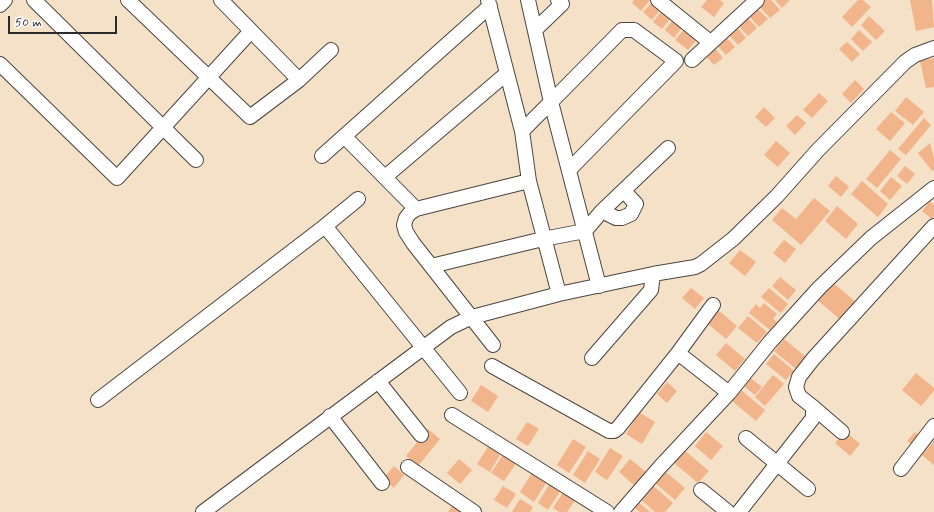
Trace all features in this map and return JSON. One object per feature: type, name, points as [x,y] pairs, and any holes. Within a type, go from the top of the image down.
[{"type":"street","points":[[0,5],[5,0]]},
{"type":"street","points":[[34,0],[196,160]]},
{"type":"street","points":[[128,0],[250,117],[299,80],[331,50]]},
{"type":"street","points":[[221,0],[299,80]]},
{"type":"street","points":[[528,0],[551,102],[599,286]]},
{"type":"street","points":[[538,27],[562,4],[558,0]]},
{"type":"street","points":[[658,0],[710,42]]},
{"type":"street","points":[[692,60],[757,0]]},
{"type":"street","points":[[322,156],[489,3],[506,74],[522,131],[529,181],[543,239],[559,294]]},
{"type":"street","points":[[522,131],[622,30],[634,30],[676,62],[569,170]]},
{"type":"street","points":[[0,64],[117,178],[210,78],[251,31]]},
{"type":"street","points":[[203,512],[330,416],[424,349],[451,327],[472,317],[559,294],[653,274],[696,267],[733,239],[777,196],[818,150],[905,62],[915,55],[934,48]]},
{"type":"street","points":[[385,177],[506,74]]},
{"type":"street","points":[[344,136],[416,209]]},
{"type":"street","points":[[431,266],[543,239],[585,231],[602,211],[668,148]]},
{"type":"street","points":[[493,345],[431,266],[406,232],[404,225],[406,218],[416,209],[529,181]]},
{"type":"street","points":[[621,512],[660,467],[729,393],[770,342],[819,288],[871,238],[934,188]]},
{"type":"street","points":[[602,211],[616,218],[622,218],[631,214],[636,204],[624,191]]},
{"type":"street","points":[[98,400],[358,199]]},
{"type":"street","points":[[325,226],[460,393]]},
{"type":"street","points":[[842,432],[799,396],[796,387],[799,377],[813,359],[934,226]]},
{"type":"street","points":[[592,358],[651,290],[653,274]]},
{"type":"street","points":[[492,366],[610,431],[614,431],[678,352],[713,305]]},
{"type":"street","points":[[678,352],[729,393]]},
{"type":"street","points":[[378,381],[421,436]]},
{"type":"street","points":[[739,512],[813,418],[813,408]]},
{"type":"street","points":[[452,415],[607,512]]},
{"type":"street","points":[[330,416],[382,483]]},
{"type":"street","points":[[901,469],[934,426]]},
{"type":"street","points":[[746,438],[808,489]]},
{"type":"street","points":[[408,467],[474,512]]},
{"type":"street","points":[[701,490],[728,512]]},
{"type":"building","points":[[634,0],[650,0],[641,11],[632,3]]},
{"type":"building","points":[[654,0],[663,6],[652,20],[643,12]]},
{"type":"building","points":[[707,0],[720,0],[724,3],[714,17],[701,7]]},
{"type":"building","points":[[765,0],[771,0],[780,10],[770,18],[759,6]]},
{"type":"building","points":[[775,0],[790,0],[782,8]]},
{"type":"building","points":[[858,0],[863,0],[871,7],[852,27],[842,17]]},
{"type":"building","points":[[910,0],[932,0],[934,27],[916,31]]},
{"type":"building","points":[[664,8],[673,15],[662,29],[653,22]]},
{"type":"building","points":[[757,8],[768,19],[759,27],[748,15]]},
{"type":"building","points":[[746,16],[757,28],[748,36],[737,24]]},
{"type":"building","points":[[869,16],[885,31],[876,40],[861,25]]},
{"type":"building","points":[[675,17],[684,25],[674,38],[665,30]]},
{"type":"building","points":[[736,26],[746,38],[738,45],[727,33]]},
{"type":"building","points":[[686,27],[699,37],[688,50],[675,40]]},
{"type":"building","points":[[859,30],[872,42],[863,51],[851,39]]},
{"type":"building","points":[[725,36],[735,47],[726,55],[716,44]]},
{"type":"building","points":[[847,42],[860,54],[852,62],[839,49]]},
{"type":"building","points":[[714,47],[723,58],[714,65],[705,55]]},
{"type":"building","points":[[934,58],[934,87],[926,88],[920,61]]},
{"type":"building","points":[[855,80],[864,89],[851,103],[842,94]]},
{"type":"building","points":[[819,93],[828,101],[812,118],[803,110]]},
{"type":"building","points":[[906,97],[924,112],[913,125],[895,111]]},
{"type":"building","points":[[764,107],[775,118],[766,127],[755,117]]},
{"type":"building","points":[[891,112],[905,123],[890,141],[876,129]]},
{"type":"building","points":[[797,115],[806,123],[795,135],[786,126]]},
{"type":"building","points":[[924,118],[931,125],[906,155],[898,149]]},
{"type":"building","points":[[776,141],[790,153],[778,167],[764,155]]},
{"type":"building","points":[[930,143],[934,158],[934,170],[932,171],[918,153]]},
{"type":"building","points":[[890,150],[901,159],[877,188],[866,179]]},
{"type":"building","points":[[905,166],[915,174],[907,184],[897,176]]},
{"type":"building","points":[[836,176],[849,187],[841,197],[828,186]]},
{"type":"building","points":[[891,177],[902,186],[890,200],[880,191]]},
{"type":"building","points":[[862,181],[888,204],[878,217],[851,194]]},
{"type":"building","points":[[814,198],[830,211],[801,245],[772,220],[782,208],[796,219]]},
{"type":"building","points":[[930,201],[934,205],[934,216],[932,219],[922,211]]},
{"type":"building","points":[[837,206],[858,224],[846,239],[825,221]]},
{"type":"building","points":[[784,240],[796,249],[785,263],[773,253]]},
{"type":"building","points":[[740,250],[756,262],[745,276],[729,263]]},
{"type":"building","points":[[780,277],[796,290],[788,300],[772,286]]},
{"type":"building","points":[[831,281],[857,303],[842,321],[816,299]]},
{"type":"building","points":[[691,288],[704,298],[695,309],[682,298]]},
{"type":"building","points":[[769,288],[788,304],[781,313],[761,297]]},
{"type":"building","points":[[764,303],[777,314],[773,319],[777,322],[770,330],[749,313],[756,304],[760,308]]},
{"type":"building","points":[[718,310],[737,326],[726,339],[707,323]]},
{"type":"building","points":[[748,316],[767,332],[757,343],[738,328]]},
{"type":"building","points":[[784,339],[806,357],[796,369],[774,351]]},
{"type":"building","points":[[726,343],[745,359],[735,371],[716,355]]},
{"type":"building","points":[[774,354],[794,371],[786,380],[766,364]]},
{"type":"building","points":[[916,373],[934,388],[934,391],[921,406],[902,390]]},
{"type":"building","points":[[773,375],[784,384],[765,406],[755,397]]},
{"type":"building","points":[[748,376],[762,387],[755,395],[741,384]]},
{"type":"building","points":[[667,382],[677,391],[667,403],[657,394]]},
{"type":"building","points":[[481,385],[498,396],[488,412],[471,401]]},
{"type":"building","points":[[741,390],[765,410],[756,421],[732,401]]},
{"type":"building","points":[[639,412],[655,422],[642,444],[626,434]]},
{"type":"building","points":[[527,422],[539,429],[528,446],[516,439]]},
{"type":"building","points":[[428,429],[440,439],[418,466],[406,456]]},
{"type":"building","points":[[845,431],[860,444],[850,456],[835,443]]},
{"type":"building","points":[[706,432],[723,446],[711,460],[695,446]]},
{"type":"building","points":[[915,432],[922,438],[915,447],[907,441]]},
{"type":"building","points":[[573,439],[586,447],[569,473],[557,465]]},
{"type":"building","points":[[934,441],[934,465],[922,455]]},
{"type":"building","points":[[489,445],[501,453],[490,472],[477,464]]},
{"type":"building","points":[[610,448],[623,456],[607,480],[595,472]]},
{"type":"building","points":[[506,450],[519,459],[504,481],[491,473]]},
{"type":"building","points":[[684,450],[709,471],[698,483],[673,462]]},
{"type":"building","points":[[588,451],[600,459],[585,483],[573,475]]},
{"type":"building","points":[[459,459],[472,470],[460,484],[447,473]]},
{"type":"building","points":[[630,459],[646,472],[634,485],[619,472]]},
{"type":"building","points":[[394,466],[404,475],[394,488],[383,479]]},
{"type":"building","points":[[663,470],[685,488],[675,500],[654,482]]},
{"type":"building","points":[[532,473],[546,483],[534,502],[520,492]]},
{"type":"building","points":[[550,483],[561,490],[548,510],[538,503]]},
{"type":"building","points":[[651,484],[673,503],[665,512],[655,512],[639,498]]},
{"type":"building","points":[[503,486],[516,494],[507,508],[494,500]]},
{"type":"building","points":[[564,491],[576,499],[567,512],[559,512],[553,508]]},
{"type":"building","points":[[520,499],[533,507],[530,512],[512,512]]},
{"type":"building","points":[[637,501],[650,512],[640,512],[632,506]]},
{"type":"building","points":[[454,504],[464,512],[448,512]]}]
